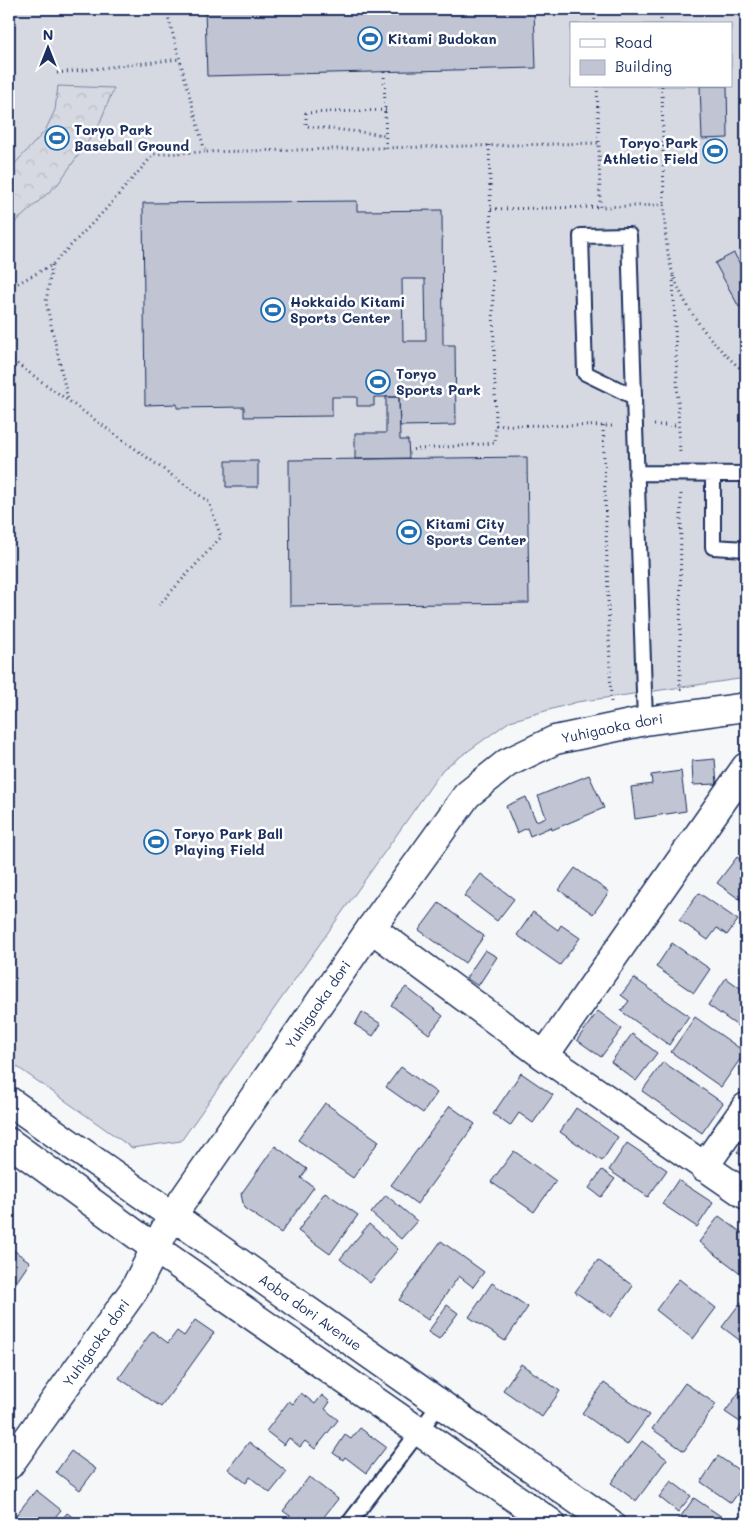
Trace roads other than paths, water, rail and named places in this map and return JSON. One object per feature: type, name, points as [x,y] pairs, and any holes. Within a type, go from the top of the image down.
[{"type":"street","name":"Yuhigaoka dori","points":[[9,1465],[134,1290],[172,1216],[371,928],[467,795],[507,762],[555,740],[645,721],[746,708]]},
{"type":"street","points":[[544,1056],[746,767]]},
{"type":"street","points":[[371,928],[544,1056],[746,1195]]},
{"type":"street","name":"Aoba dori Avenue","points":[[9,1101],[610,1523]]},
{"type":"street","points":[[704,1166],[746,1107]]},
{"type":"street","points":[[9,1142],[156,1249],[551,1523]]},
{"type":"lane","points":[[634,397],[585,373],[581,236],[629,235],[645,721]]},
{"type":"lane","points":[[636,473],[746,474]]},
{"type":"lane","points":[[713,474],[712,547],[746,549]]},
{"type":"lane","points":[[349,1523],[440,1404]]},
{"type":"place","name":"Kitami Budokan","points":[[370,39]]},
{"type":"place","name":"Toryo Park Baseball Ground","points":[[57,138]]},
{"type":"place","name":"Toryo Park Athletic Field","points":[[715,151]]},
{"type":"place","name":"Hokkaido Kitami Sports Center","points":[[273,310]]},
{"type":"place","name":"Toryo Sports Park","points":[[378,382]]},
{"type":"place","name":"Kitami City Sports Center","points":[[409,532]]},
{"type":"place","name":"Toryo Park Ball Playing Field","points":[[156,842]]}]
